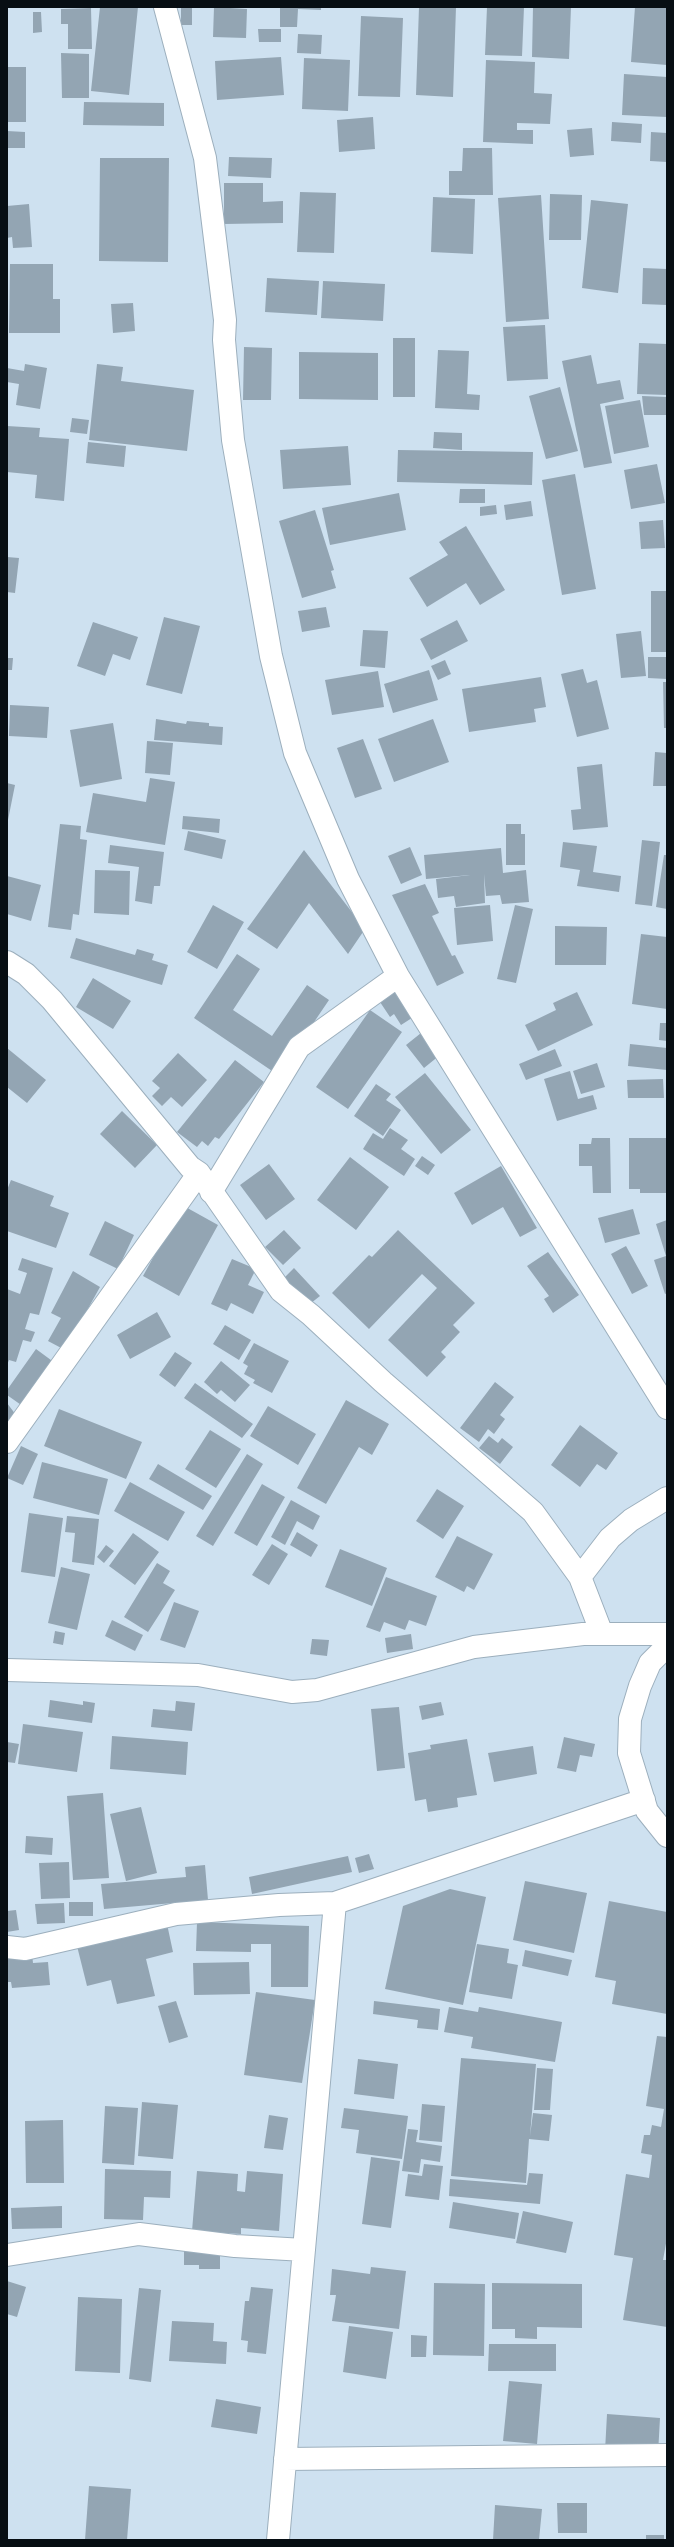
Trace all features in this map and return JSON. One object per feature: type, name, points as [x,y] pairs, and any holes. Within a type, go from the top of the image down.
[{"type":"street","points":[[165,7],[205,158],[225,320],[225,353],[232,440],[271,656],[295,752],[348,879],[398,976],[667,1408]]},
{"type":"street","points":[[7,962],[26,974],[52,1000],[190,1167],[199,1173],[281,1290],[311,1315],[383,1382],[533,1512],[580,1577],[602,1634]]},
{"type":"street","points":[[211,1192],[299,1048],[398,976]]},
{"type":"street","points":[[7,1442],[199,1173]]},
{"type":"street","points":[[580,1577],[610,1538],[631,1520],[667,1498]]},
{"type":"street","points":[[7,1670],[198,1675],[292,1692],[318,1690],[474,1647],[583,1634],[636,1632],[667,1634]]},
{"type":"street","points":[[667,1646],[650,1663],[640,1686],[630,1719],[629,1753],[647,1811],[667,1836]]},
{"type":"street","points":[[7,1947],[25,1949],[176,1914],[279,1905],[335,1903],[644,1800]]},
{"type":"street","points":[[278,2540],[335,1903]]},
{"type":"street","points":[[7,2255],[139,2234],[235,2246],[304,2250]]},
{"type":"street","points":[[285,2459],[667,2455]]},
{"type":"building","points":[[100,7],[138,7],[129,95],[91,91]]},
{"type":"building","points":[[181,7],[192,7],[192,25],[181,25]]},
{"type":"building","points":[[214,7],[247,9],[246,38],[213,37]]},
{"type":"building","points":[[280,7],[321,7],[321,10],[298,9],[297,27],[280,27]]},
{"type":"building","points":[[419,7],[456,7],[453,97],[416,95]]},
{"type":"building","points":[[487,7],[524,7],[522,56],[485,55]]},
{"type":"building","points":[[533,7],[571,7],[569,59],[532,57]]},
{"type":"building","points":[[635,7],[667,7],[667,65],[631,62]]},
{"type":"building","points":[[91,8],[92,49],[68,49],[68,24],[61,24],[61,9]]},
{"type":"building","points":[[33,12],[41,12],[42,32],[33,33]]},
{"type":"building","points":[[361,16],[403,18],[400,97],[358,96]]},
{"type":"building","points":[[258,29],[281,29],[281,42],[259,42]]},
{"type":"building","points":[[298,34],[322,35],[321,54],[297,53]]},
{"type":"building","points":[[61,53],[89,54],[89,98],[62,98]]},
{"type":"building","points":[[281,57],[284,95],[217,100],[215,61]]},
{"type":"building","points":[[304,58],[350,60],[348,111],[302,109]]},
{"type":"building","points":[[486,60],[535,62],[534,93],[552,94],[550,124],[517,123],[517,130],[533,130],[533,144],[483,142]]},
{"type":"building","points":[[7,67],[26,67],[26,122],[7,122]]},
{"type":"building","points":[[624,74],[667,77],[667,117],[622,115]]},
{"type":"building","points":[[84,102],[164,103],[164,126],[83,125]]},
{"type":"building","points":[[373,117],[375,149],[339,152],[337,120]]},
{"type":"building","points":[[612,122],[642,124],[641,143],[611,141]]},
{"type":"building","points":[[592,128],[594,155],[570,157],[567,130]]},
{"type":"building","points":[[7,131],[25,132],[25,148],[7,148]]},
{"type":"building","points":[[651,132],[667,133],[667,162],[650,161]]},
{"type":"building","points":[[463,148],[492,148],[493,195],[449,195],[449,171],[462,171]]},
{"type":"building","points":[[229,157],[272,158],[271,178],[228,176]]},
{"type":"building","points":[[100,158],[169,158],[168,262],[99,261]]},
{"type":"building","points":[[224,183],[263,183],[263,202],[283,201],[283,223],[224,224]]},
{"type":"building","points":[[300,192],[336,193],[334,253],[297,252]]},
{"type":"building","points":[[550,194],[582,195],[581,240],[549,240]]},
{"type":"building","points":[[541,195],[549,319],[506,322],[498,198]]},
{"type":"building","points":[[433,197],[475,199],[473,254],[431,252]]},
{"type":"building","points":[[591,200],[628,204],[618,293],[582,288]]},
{"type":"building","points":[[29,204],[32,247],[13,248],[12,237],[7,238],[7,206]]},
{"type":"building","points":[[10,264],[53,264],[53,299],[60,299],[60,333],[9,333]]},
{"type":"building","points":[[643,268],[667,269],[667,305],[642,304]]},
{"type":"building","points":[[267,278],[319,281],[317,315],[265,312]]},
{"type":"building","points":[[323,281],[385,284],[383,321],[321,318]]},
{"type":"building","points":[[133,303],[135,331],[113,333],[111,304]]},
{"type":"building","points":[[545,325],[548,379],[507,381],[503,327]]},
{"type":"building","points":[[393,338],[415,338],[415,397],[393,397]]},
{"type":"building","points":[[639,343],[667,344],[667,395],[637,394]]},
{"type":"building","points":[[244,347],[272,348],[271,400],[243,400]]},
{"type":"building","points":[[438,350],[469,351],[467,394],[480,395],[479,410],[435,408]]},
{"type":"building","points":[[299,352],[378,353],[378,400],[299,399]]},
{"type":"building","points":[[591,355],[597,384],[620,380],[624,399],[600,404],[612,463],[584,468],[562,361]]},
{"type":"building","points":[[25,364],[47,368],[40,409],[16,405],[19,384],[7,382],[7,368],[24,371]]},
{"type":"building","points":[[97,364],[123,367],[121,381],[194,390],[187,451],[89,440]]},
{"type":"building","points":[[560,387],[578,451],[546,459],[529,396]]},
{"type":"building","points":[[642,396],[667,397],[667,415],[644,415]]},
{"type":"building","points":[[640,400],[649,447],[614,454],[605,406]]},
{"type":"building","points":[[72,418],[89,420],[87,434],[70,432]]},
{"type":"building","points":[[7,426],[40,428],[39,437],[69,439],[64,501],[35,498],[37,475],[7,472]]},
{"type":"building","points":[[434,432],[462,433],[462,450],[433,448]]},
{"type":"building","points":[[88,442],[126,446],[124,467],[86,463]]},
{"type":"building","points":[[348,446],[351,485],[283,489],[280,450]]},
{"type":"building","points":[[398,450],[533,452],[532,485],[397,482]]},
{"type":"building","points":[[657,464],[665,503],[631,509],[624,470]]},
{"type":"building","points":[[575,474],[596,589],[562,595],[542,480]]},
{"type":"building","points":[[460,489],[485,489],[485,503],[459,503]]},
{"type":"building","points":[[399,493],[406,530],[330,545],[322,508]]},
{"type":"building","points":[[531,501],[533,516],[506,520],[504,505]]},
{"type":"building","points":[[496,505],[497,514],[480,516],[480,507]]},
{"type":"building","points":[[315,510],[334,570],[331,571],[336,588],[302,598],[279,521]]},
{"type":"building","points":[[663,520],[665,548],[641,549],[639,522]]},
{"type":"building","points":[[466,526],[505,590],[480,605],[466,583],[427,607],[409,578],[448,555],[439,542]]},
{"type":"building","points":[[7,557],[19,558],[15,593],[7,592]]},
{"type":"building","points":[[651,591],[667,591],[667,652],[651,652]]},
{"type":"building","points":[[326,607],[330,627],[302,632],[298,611]]},
{"type":"building","points":[[164,617],[200,626],[182,694],[146,685]]},
{"type":"building","points":[[457,620],[468,641],[431,660],[420,639]]},
{"type":"building","points":[[93,622],[138,637],[130,660],[113,654],[105,676],[77,666]]},
{"type":"building","points":[[363,630],[388,631],[385,668],[360,666]]},
{"type":"building","points":[[641,631],[646,676],[621,678],[616,634]]},
{"type":"building","points":[[648,657],[667,657],[667,679],[648,678]]},
{"type":"building","points":[[7,658],[13,658],[12,670],[7,670]]},
{"type":"building","points":[[445,660],[451,674],[438,680],[431,666]]},
{"type":"building","points":[[583,669],[587,683],[597,680],[609,729],[577,737],[561,674]]},
{"type":"building","points":[[429,670],[438,700],[393,713],[384,684]]},
{"type":"building","points":[[378,671],[384,707],[332,715],[325,680]]},
{"type":"building","points":[[541,677],[546,707],[534,709],[536,722],[469,732],[462,689]]},
{"type":"building","points":[[663,682],[667,682],[667,728],[664,728]]},
{"type":"building","points":[[10,705],[49,707],[47,738],[9,736]]},
{"type":"building","points":[[156,719],[186,724],[187,721],[209,723],[209,726],[223,727],[222,745],[154,740]]},
{"type":"building","points":[[433,719],[449,762],[394,782],[378,739]]},
{"type":"building","points":[[113,723],[122,779],[80,787],[70,730]]},
{"type":"building","points":[[363,739],[382,789],[355,798],[337,748]]},
{"type":"building","points":[[147,741],[173,743],[170,775],[145,773]]},
{"type":"building","points":[[655,752],[667,753],[667,786],[653,786]]},
{"type":"building","points":[[602,764],[608,827],[573,830],[571,810],[581,809],[577,767]]},
{"type":"building","points":[[150,778],[175,782],[165,845],[86,832],[93,793],[146,802]]},
{"type":"building","points":[[7,783],[15,785],[8,820],[7,820]]},
{"type":"building","points":[[183,816],[220,819],[219,833],[182,829]]},
{"type":"building","points":[[60,824],[81,826],[80,839],[87,840],[79,915],[73,914],[71,930],[48,927]]},
{"type":"building","points":[[506,824],[521,824],[521,834],[525,834],[525,865],[506,865]]},
{"type":"building","points":[[188,831],[226,840],[222,859],[184,850]]},
{"type":"building","points":[[642,840],[660,842],[652,906],[635,904]]},
{"type":"building","points":[[563,842],[597,846],[593,872],[621,876],[619,892],[577,886],[580,870],[560,867]]},
{"type":"building","points":[[110,845],[164,852],[160,886],[154,886],[152,904],[135,901],[139,867],[108,863]]},
{"type":"building","points":[[410,847],[422,875],[401,884],[388,856]]},
{"type":"building","points":[[501,848],[503,873],[526,870],[529,902],[502,904],[500,895],[486,896],[484,874],[485,903],[456,907],[454,896],[438,898],[436,879],[470,875],[426,879],[424,855]]},
{"type":"building","points":[[304,850],[365,929],[348,954],[309,903],[277,949],[247,929]]},
{"type":"building","points":[[664,855],[667,855],[667,909],[656,907]]},
{"type":"building","points":[[95,870],[130,871],[129,915],[94,913]]},
{"type":"building","points":[[7,876],[41,885],[31,921],[7,914]]},
{"type":"building","points":[[425,884],[439,913],[432,916],[452,956],[455,955],[464,973],[437,986],[392,895]]},
{"type":"building","points":[[213,905],[244,922],[217,969],[187,952]]},
{"type":"building","points":[[490,905],[493,941],[457,945],[454,908]]},
{"type":"building","points":[[515,905],[533,909],[516,983],[497,979]]},
{"type":"building","points":[[555,926],[607,927],[606,965],[555,965]]},
{"type":"building","points":[[641,934],[667,937],[667,1009],[632,1004]]},
{"type":"building","points":[[76,938],[135,955],[137,949],[154,954],[152,960],[168,965],[162,985],[70,958]]},
{"type":"building","points":[[237,954],[260,969],[233,1010],[272,1036],[307,985],[329,1000],[278,1075],[194,1018]]},
{"type":"building","points":[[93,978],[131,1001],[113,1029],[76,1007]]},
{"type":"building","points":[[397,988],[415,1016],[401,1025],[394,1014],[390,1017],[378,999]]},
{"type":"building","points":[[577,992],[593,1025],[538,1051],[525,1025],[556,1010],[553,1003]]},
{"type":"building","points":[[370,1010],[402,1032],[348,1109],[316,1087]]},
{"type":"building","points":[[660,1023],[667,1023],[667,1041],[659,1040]]},
{"type":"building","points":[[421,1033],[440,1055],[424,1068],[406,1045]]},
{"type":"building","points":[[630,1044],[667,1048],[667,1070],[628,1066]]},
{"type":"building","points":[[7,1048],[46,1080],[27,1103],[7,1087]]},
{"type":"building","points":[[555,1049],[562,1066],[526,1080],[519,1064]]},
{"type":"building","points":[[178,1053],[207,1080],[182,1107],[171,1097],[162,1106],[152,1096],[160,1088],[152,1081]]},
{"type":"building","points":[[235,1060],[264,1082],[219,1139],[215,1137],[208,1146],[202,1141],[197,1147],[177,1132]]},
{"type":"building","points":[[597,1063],[605,1087],[581,1094],[573,1071]]},
{"type":"building","points":[[570,1071],[578,1099],[593,1095],[597,1109],[557,1121],[544,1079]]},
{"type":"building","points":[[425,1073],[471,1130],[441,1154],[395,1097]]},
{"type":"building","points":[[663,1079],[664,1098],[628,1098],[627,1080]]},
{"type":"building","points":[[376,1084],[391,1094],[386,1100],[401,1110],[383,1136],[354,1116]]},
{"type":"building","points":[[122,1111],[157,1145],[135,1168],[100,1134]]},
{"type":"building","points":[[390,1128],[408,1140],[401,1149],[415,1159],[404,1176],[363,1149],[373,1133],[383,1139]]},
{"type":"building","points":[[592,1138],[610,1138],[611,1193],[593,1193],[592,1166],[579,1166],[579,1144],[591,1144]]},
{"type":"building","points":[[629,1138],[667,1138],[667,1193],[640,1193],[640,1189],[629,1189]]},
{"type":"building","points":[[422,1156],[435,1165],[428,1175],[415,1166]]},
{"type":"building","points":[[350,1157],[389,1187],[356,1230],[317,1200]]},
{"type":"building","points":[[269,1164],[295,1199],[266,1220],[240,1185]]},
{"type":"building","points":[[501,1166],[537,1228],[520,1237],[503,1207],[472,1225],[454,1193]]},
{"type":"building","points":[[11,1180],[54,1196],[50,1206],[69,1213],[56,1248],[7,1231],[7,1190]]},
{"type":"building","points":[[182,1205],[218,1225],[179,1296],[143,1276]]},
{"type":"building","points":[[633,1209],[640,1234],[605,1243],[598,1218]]},
{"type":"building","points":[[667,1220],[667,1293],[665,1294],[654,1260],[666,1256],[656,1224]]},
{"type":"building","points":[[105,1221],[134,1235],[118,1269],[89,1255]]},
{"type":"building","points":[[284,1230],[301,1248],[283,1265],[265,1247]]},
{"type":"building","points":[[398,1230],[475,1303],[453,1325],[460,1332],[441,1352],[446,1357],[427,1377],[388,1340],[437,1288],[422,1274],[369,1329],[332,1293],[369,1255],[372,1257]]},
{"type":"building","points":[[626,1246],[648,1286],[632,1294],[611,1254]]},
{"type":"building","points":[[548,1252],[579,1295],[553,1313],[544,1299],[549,1296],[527,1266]]},
{"type":"building","points":[[22,1258],[53,1268],[39,1315],[30,1313],[25,1329],[35,1332],[31,1342],[23,1340],[16,1362],[9,1360],[7,1365],[7,1289],[20,1294],[27,1273],[18,1270]]},
{"type":"building","points":[[232,1259],[256,1269],[248,1285],[264,1292],[253,1314],[231,1303],[227,1311],[211,1304]]},
{"type":"building","points":[[294,1268],[320,1296],[306,1307],[282,1280]]},
{"type":"building","points":[[73,1271],[100,1287],[65,1350],[48,1341],[61,1318],[51,1313]]},
{"type":"building","points":[[157,1312],[171,1337],[130,1359],[117,1335]]},
{"type":"building","points":[[225,1325],[251,1340],[239,1360],[213,1344]]},
{"type":"building","points":[[254,1343],[289,1361],[272,1393],[253,1383],[255,1380],[244,1374],[248,1366],[243,1363]]},
{"type":"building","points":[[36,1349],[55,1363],[24,1407],[7,1395],[7,1390]]},
{"type":"building","points":[[175,1352],[192,1363],[175,1387],[159,1375]]},
{"type":"building","points":[[221,1361],[250,1385],[235,1402],[221,1390],[217,1394],[204,1382]]},
{"type":"building","points":[[495,1382],[514,1397],[500,1415],[505,1419],[494,1434],[488,1429],[479,1442],[460,1428]]},
{"type":"building","points":[[195,1383],[253,1424],[242,1438],[184,1398]]},
{"type":"building","points":[[346,1400],[389,1424],[372,1455],[359,1447],[326,1504],[297,1488]]},
{"type":"building","points":[[7,1403],[16,1415],[7,1422]]},
{"type":"building","points":[[268,1406],[316,1434],[298,1465],[250,1436]]},
{"type":"building","points":[[59,1409],[142,1442],[126,1479],[44,1446]]},
{"type":"building","points":[[580,1425],[618,1453],[606,1470],[597,1464],[580,1487],[551,1465]]},
{"type":"building","points":[[210,1430],[241,1449],[216,1488],[185,1469]]},
{"type":"building","points":[[489,1436],[498,1443],[502,1438],[513,1447],[500,1464],[479,1448]]},
{"type":"building","points":[[21,1446],[38,1454],[23,1485],[7,1478]]},
{"type":"building","points":[[247,1454],[263,1464],[213,1546],[196,1536]]},
{"type":"building","points":[[42,1462],[108,1479],[99,1515],[33,1498]]},
{"type":"building","points":[[158,1464],[212,1496],[203,1510],[149,1479]]},
{"type":"building","points":[[130,1482],[185,1512],[168,1541],[114,1511]]},
{"type":"building","points":[[262,1484],[285,1497],[257,1546],[234,1533]]},
{"type":"building","points":[[437,1489],[464,1506],[443,1539],[416,1521]]},
{"type":"building","points":[[291,1500],[320,1516],[313,1530],[297,1521],[285,1545],[271,1537]]},
{"type":"building","points":[[29,1513],[63,1518],[55,1577],[21,1572]]},
{"type":"building","points":[[67,1516],[99,1519],[94,1565],[72,1562],[75,1533],[65,1532]]},
{"type":"building","points":[[297,1532],[318,1545],[311,1557],[290,1545]]},
{"type":"building","points":[[133,1533],[159,1552],[135,1585],[109,1566]]},
{"type":"building","points":[[457,1536],[493,1554],[474,1590],[467,1586],[464,1592],[435,1577]]},
{"type":"building","points":[[272,1544],[288,1554],[269,1585],[252,1575]]},
{"type":"building","points":[[106,1545],[114,1551],[104,1563],[97,1557]]},
{"type":"building","points":[[340,1549],[387,1568],[372,1606],[325,1587]]},
{"type":"building","points":[[157,1563],[170,1571],[163,1583],[175,1590],[148,1632],[124,1617]]},
{"type":"building","points":[[61,1567],[90,1574],[77,1630],[48,1623]]},
{"type":"building","points":[[386,1577],[437,1596],[426,1626],[409,1620],[405,1630],[384,1622],[380,1632],[366,1627]]},
{"type":"building","points":[[174,1602],[199,1611],[185,1648],[160,1640]]},
{"type":"building","points":[[112,1620],[143,1635],[135,1651],[105,1636]]},
{"type":"building","points":[[55,1631],[65,1633],[63,1645],[53,1643]]},
{"type":"building","points":[[411,1634],[413,1649],[387,1653],[385,1638]]},
{"type":"building","points":[[312,1639],[329,1640],[327,1656],[310,1654]]},
{"type":"building","points":[[50,1700],[83,1705],[83,1701],[95,1703],[92,1723],[48,1717]]},
{"type":"building","points":[[176,1701],[195,1703],[192,1731],[151,1727],[153,1709],[175,1711]]},
{"type":"building","points":[[441,1702],[444,1715],[422,1720],[419,1706]]},
{"type":"building","points":[[399,1707],[405,1768],[377,1771],[371,1709]]},
{"type":"building","points":[[23,1724],[83,1732],[77,1772],[18,1764]]},
{"type":"building","points":[[112,1736],[188,1742],[186,1775],[110,1769]]},
{"type":"building","points":[[564,1737],[595,1744],[592,1757],[580,1755],[576,1772],[557,1768]]},
{"type":"building","points":[[467,1739],[477,1795],[457,1798],[458,1807],[428,1812],[426,1799],[415,1801],[408,1753],[431,1749],[430,1745]]},
{"type":"building","points":[[7,1742],[19,1744],[15,1763],[7,1762]]},
{"type":"building","points":[[533,1746],[537,1774],[494,1782],[488,1753]]},
{"type":"building","points":[[103,1793],[109,1878],[73,1880],[67,1796]]},
{"type":"building","points":[[141,1807],[157,1873],[126,1881],[110,1814]]},
{"type":"building","points":[[26,1836],[53,1838],[52,1855],[25,1853]]},
{"type":"building","points":[[369,1854],[374,1869],[359,1873],[355,1858]]},
{"type":"building","points":[[348,1856],[352,1872],[252,1894],[249,1877]]},
{"type":"building","points":[[69,1862],[70,1898],[41,1899],[39,1863]]},
{"type":"building","points":[[205,1865],[208,1900],[104,1909],[101,1884],[186,1877],[185,1867]]},
{"type":"building","points":[[525,1881],[587,1893],[574,1953],[513,1940]]},
{"type":"building","points":[[450,1889],[486,1897],[463,2005],[385,1989],[403,1906]]},
{"type":"building","points":[[609,1901],[667,1912],[667,2014],[612,2004],[616,1981],[595,1977]]},
{"type":"building","points":[[69,1902],[93,1902],[93,1916],[69,1916]]},
{"type":"building","points":[[64,1903],[65,1923],[37,1924],[35,1904]]},
{"type":"building","points":[[16,1910],[19,1930],[7,1932],[7,1911]]},
{"type":"building","points":[[197,1922],[309,1926],[308,1987],[271,1987],[271,1944],[251,1944],[251,1952],[196,1951]]},
{"type":"building","points":[[167,1924],[173,1952],[146,1959],[155,1996],[117,2004],[111,1980],[87,1986],[77,1946]]},
{"type":"building","points":[[477,1944],[509,1949],[507,1963],[518,1965],[512,1999],[469,1992]]},
{"type":"building","points":[[525,1950],[572,1960],[568,1976],[522,1966]]},
{"type":"building","points":[[32,1954],[33,1963],[48,1962],[50,1985],[12,1988],[11,1982],[7,1982],[7,1956]]},
{"type":"building","points":[[249,1962],[250,1994],[194,1995],[193,1963]]},
{"type":"building","points":[[256,1992],[315,2000],[302,2083],[244,2075]]},
{"type":"building","points":[[176,2001],[188,2037],[169,2043],[158,2006]]},
{"type":"building","points":[[374,2001],[440,2009],[438,2030],[417,2028],[418,2020],[373,2014]]},
{"type":"building","points":[[449,2007],[478,2012],[479,2007],[562,2022],[555,2062],[471,2048],[473,2037],[444,2032]]},
{"type":"building","points":[[657,2036],[667,2037],[667,2238],[663,2260],[667,2260],[667,2327],[623,2320],[633,2258],[614,2255],[626,2174],[649,2178],[652,2155],[641,2153],[644,2135],[650,2135],[652,2125],[661,2127],[664,2109],[646,2106]]},
{"type":"building","points":[[461,2058],[536,2064],[530,2136],[533,2113],[552,2115],[549,2141],[529,2139],[526,2183],[451,2176]]},
{"type":"building","points":[[358,2059],[398,2064],[394,2099],[354,2094]]},
{"type":"building","points":[[537,2068],[553,2069],[550,2110],[534,2110]]},
{"type":"building","points":[[142,2102],[178,2105],[173,2159],[138,2156]]},
{"type":"building","points":[[422,2104],[445,2106],[442,2142],[419,2140]]},
{"type":"building","points":[[105,2106],[138,2108],[134,2165],[102,2163]]},
{"type":"building","points":[[344,2108],[408,2116],[402,2159],[356,2153],[359,2130],[341,2128]]},
{"type":"building","points":[[269,2115],[288,2118],[283,2150],[264,2148]]},
{"type":"building","points":[[63,2120],[64,2183],[26,2183],[25,2121]]},
{"type":"building","points":[[408,2129],[418,2130],[416,2142],[442,2146],[440,2162],[421,2159],[419,2173],[402,2171]]},
{"type":"building","points":[[371,2157],[400,2161],[391,2228],[362,2224]]},
{"type":"building","points":[[424,2164],[443,2166],[439,2200],[405,2196],[408,2174],[422,2176]]},
{"type":"building","points":[[105,2169],[171,2171],[170,2198],[144,2197],[143,2220],[104,2219]]},
{"type":"building","points":[[197,2171],[238,2174],[237,2191],[245,2192],[247,2171],[283,2174],[279,2231],[241,2228],[241,2234],[192,2231]]},
{"type":"building","points":[[529,2173],[543,2174],[540,2204],[449,2196],[450,2179],[527,2185]]},
{"type":"building","points":[[453,2202],[519,2213],[515,2239],[449,2228]]},
{"type":"building","points":[[62,2206],[62,2228],[12,2229],[11,2208]]},
{"type":"building","points":[[523,2211],[573,2222],[566,2253],[516,2243]]},
{"type":"building","points":[[184,2248],[220,2249],[220,2269],[199,2269],[199,2265],[184,2265]]},
{"type":"building","points":[[371,2267],[406,2271],[399,2329],[332,2321],[336,2295],[330,2295],[332,2269],[370,2274]]},
{"type":"building","points":[[7,2281],[26,2287],[17,2317],[7,2314]]},
{"type":"building","points":[[434,2283],[485,2284],[484,2356],[433,2355]]},
{"type":"building","points":[[492,2283],[582,2284],[582,2328],[537,2327],[537,2339],[515,2338],[515,2329],[492,2329]]},
{"type":"building","points":[[251,2287],[273,2289],[266,2354],[247,2352],[248,2341],[241,2340],[245,2301],[249,2301]]},
{"type":"building","points":[[139,2288],[161,2290],[151,2382],[129,2379]]},
{"type":"building","points":[[78,2297],[122,2299],[120,2373],[75,2371]]},
{"type":"building","points":[[172,2321],[214,2323],[213,2341],[227,2342],[226,2364],[169,2361]]},
{"type":"building","points":[[349,2326],[393,2332],[386,2379],[343,2372]]},
{"type":"building","points":[[411,2335],[427,2336],[426,2357],[411,2357]]},
{"type":"building","points":[[489,2344],[556,2344],[556,2371],[488,2371]]},
{"type":"building","points":[[509,2381],[542,2384],[537,2444],[503,2441]]},
{"type":"building","points":[[216,2399],[261,2407],[257,2434],[211,2427]]},
{"type":"building","points":[[607,2414],[660,2418],[658,2454],[605,2451]]},
{"type":"building","points":[[89,2486],[131,2489],[127,2540],[85,2540]]},
{"type":"building","points":[[557,2503],[587,2503],[587,2533],[558,2533]]},
{"type":"building","points":[[495,2505],[542,2509],[539,2540],[493,2540]]},
{"type":"building","points":[[646,2535],[664,2535],[664,2540],[646,2540]]}]
